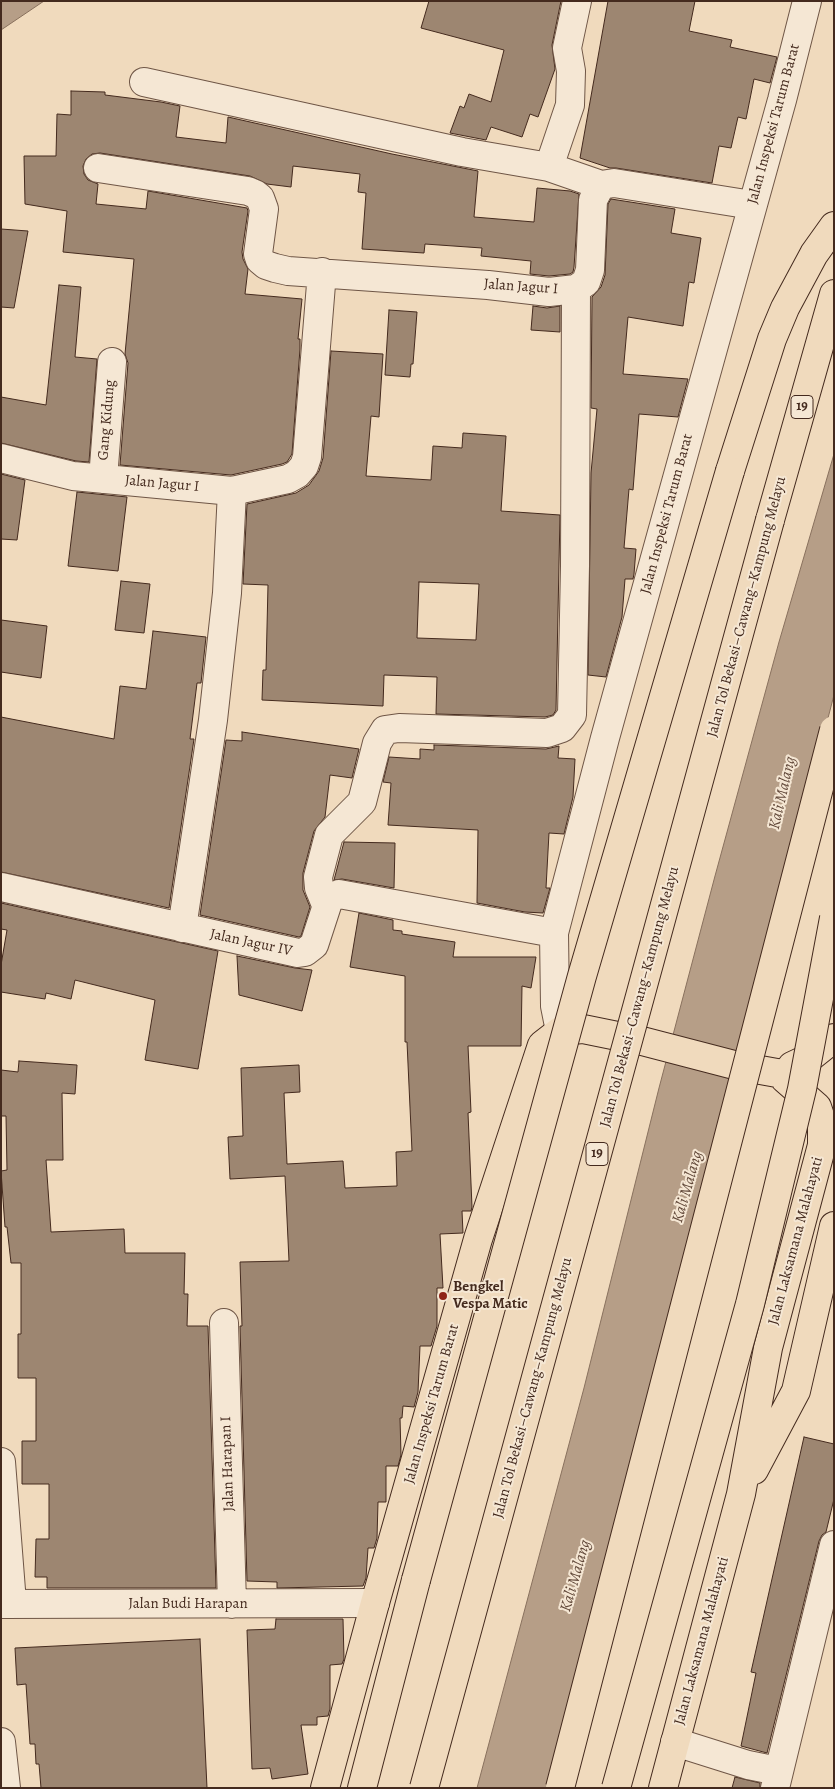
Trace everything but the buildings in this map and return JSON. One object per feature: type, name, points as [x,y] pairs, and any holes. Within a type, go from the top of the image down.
[{"type":"main road","points":[[362,1788],[416,1580],[582,976],[730,471],[772,339],[785,308],[814,254],[834,226]]},
{"type":"main road","name":"Jalan Tol Bekasi–Cawang–Kampung Melayu","points":[[424,1788],[770,520],[834,294]]},
{"type":"main road","points":[[560,1788],[834,730]]},
{"type":"main road","points":[[616,1788],[750,1304],[802,1089],[834,918]]},
{"type":"main road","points":[[560,1031],[583,1029],[642,1041],[738,1066],[777,1073],[809,1058],[834,1038]]},
{"type":"main road","name":"Jalan Inspeksi Tarum Barat","points":[[326,1788],[375,1603],[478,1239],[542,1045],[560,1031]]},
{"type":"main road","name":"Jalan Laksamana Malahayati","points":[[663,1788],[741,1494],[768,1348],[822,1145],[822,1122],[817,1107],[777,1073]]},
{"type":"main road","name":"Jalan Laksamana Malahayati","points":[[741,1494],[796,1391],[834,1226]]},
{"type":"street","points":[[549,167],[570,105],[571,71],[567,48],[577,1]]},
{"type":"street","name":"Jalan Inspeksi Tarum Barat","points":[[560,1031],[555,1006],[554,933],[605,738],[782,100],[807,1]]},
{"type":"street","points":[[144,82],[462,152],[549,167],[601,185],[614,183],[752,205]]},
{"type":"street","name":"Jalan Jagur I","points":[[98,168],[248,191],[255,194],[260,198],[264,209],[258,254],[260,260],[266,265],[275,268],[288,271],[488,285],[549,292],[576,289],[586,282],[590,270],[593,200],[601,185]]},
{"type":"street","name":"Jalan Jagur I","points":[[1,458],[73,476],[232,491],[288,479],[297,474],[304,466],[307,457],[322,272]]},
{"type":"street","points":[[562,728],[572,715],[575,556],[576,289]]},
{"type":"street","name":"Gang Kidung","points":[[103,479],[112,362]]},
{"type":"street","points":[[182,928],[213,720],[227,593],[232,491]]},
{"type":"street","points":[[326,905],[318,888],[318,877],[330,835],[362,802],[377,743],[385,730],[398,728],[546,733],[562,728],[605,738]]},
{"type":"street","name":"Jalan Jagur IV","points":[[1,887],[290,952],[305,952],[310,949],[316,941],[326,905]]},
{"type":"street","points":[[326,905],[333,896],[346,894],[554,933]]},
{"type":"street","name":"Jalan Harapan I","points":[[224,1323],[232,1604]]},
{"type":"street","points":[[1,1462],[7,1604]]},
{"type":"street","points":[[675,1742],[748,1765],[777,1780],[834,1545]]},
{"type":"street","name":"Jalan Budi Harapan","points":[[7,1604],[375,1603]]},
{"type":"street","points":[[1,1742],[6,1788]]},
{"type":"water","points":[[1,1],[44,1],[1,30]]},
{"type":"water","name":"Kali Malang","points":[[834,454],[834,695],[549,1788],[477,1788],[584,1388],[659,1088],[715,876],[779,642]]},
{"type":"place","name":"Bengkel Vespa Matic","points":[[443,1296]]}]
